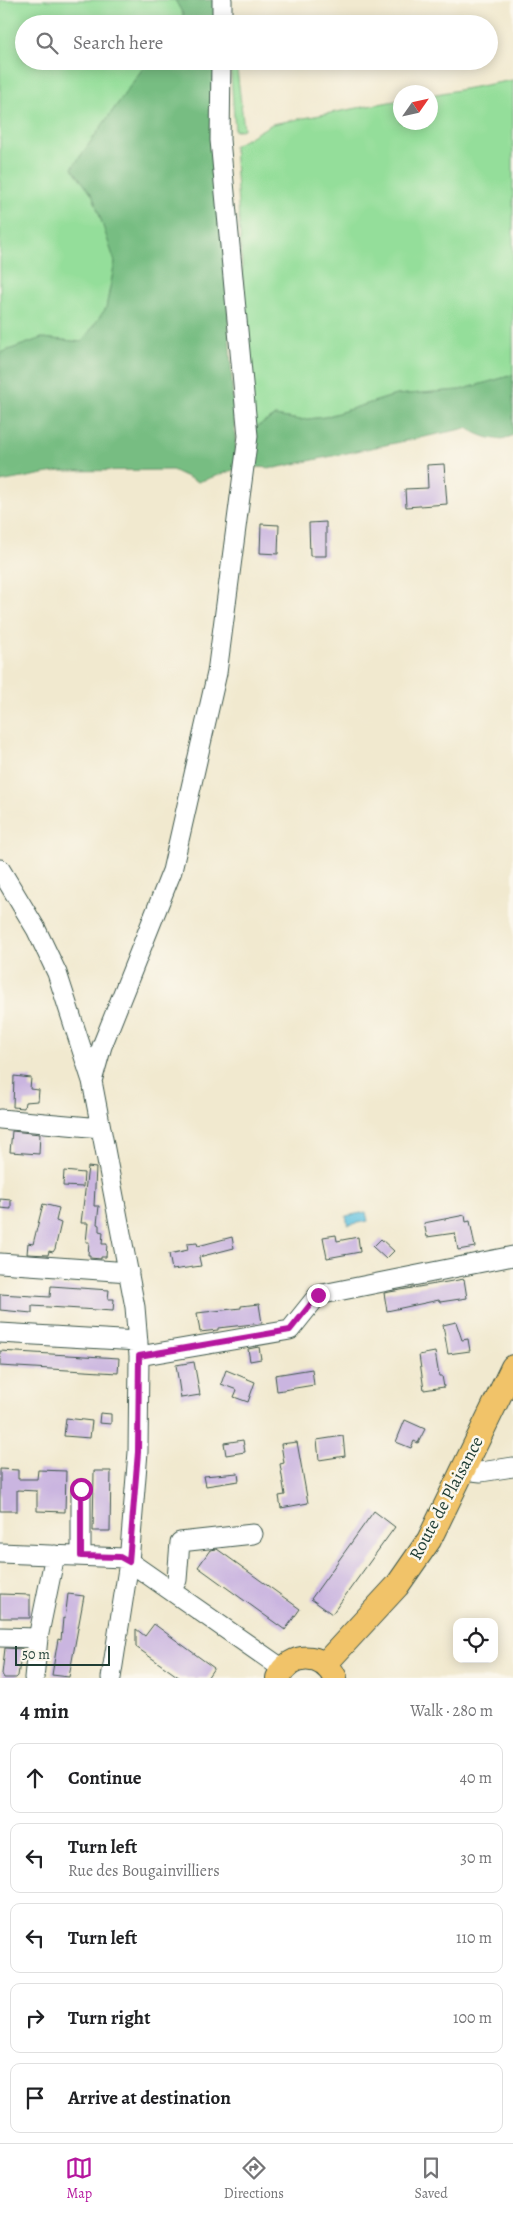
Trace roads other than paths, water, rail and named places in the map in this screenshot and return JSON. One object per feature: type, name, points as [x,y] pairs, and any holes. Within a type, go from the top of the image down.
[{"type":"main road","name":"Route de Plaisance","points":[[330,1671],[429,1540],[513,1368]]},
{"type":"main road","points":[[280,1673],[292,1661],[303,1658],[315,1659],[330,1671]]},
{"type":"street","points":[[222,0],[222,15]]},
{"type":"street","points":[[92,1081],[102,1046],[172,871],[217,673],[248,436],[220,140],[221,70]]},
{"type":"street","points":[[0,869],[36,929],[58,973],[92,1081],[129,1272],[139,1349],[138,1452],[129,1562],[111,1678]]},
{"type":"street","points":[[0,1119],[101,1128]]},
{"type":"street","points":[[0,1333],[139,1349],[290,1330],[318,1295],[513,1256]]},
{"type":"street","points":[[0,1263],[129,1272]]},
{"type":"street","points":[[463,1470],[481,1472],[513,1467]]},
{"type":"street","points":[[81,1489],[81,1556]]},
{"type":"street","points":[[171,1590],[177,1580],[180,1542],[253,1534]]},
{"type":"street","points":[[0,1553],[120,1557],[171,1590],[280,1673]]},
{"type":"street","points":[[34,1678],[38,1638],[55,1555]]},
{"type":"street","points":[[0,1638],[38,1638]]},
{"type":"water","points":[[366,1212],[368,1221],[348,1225],[346,1216]]}]
